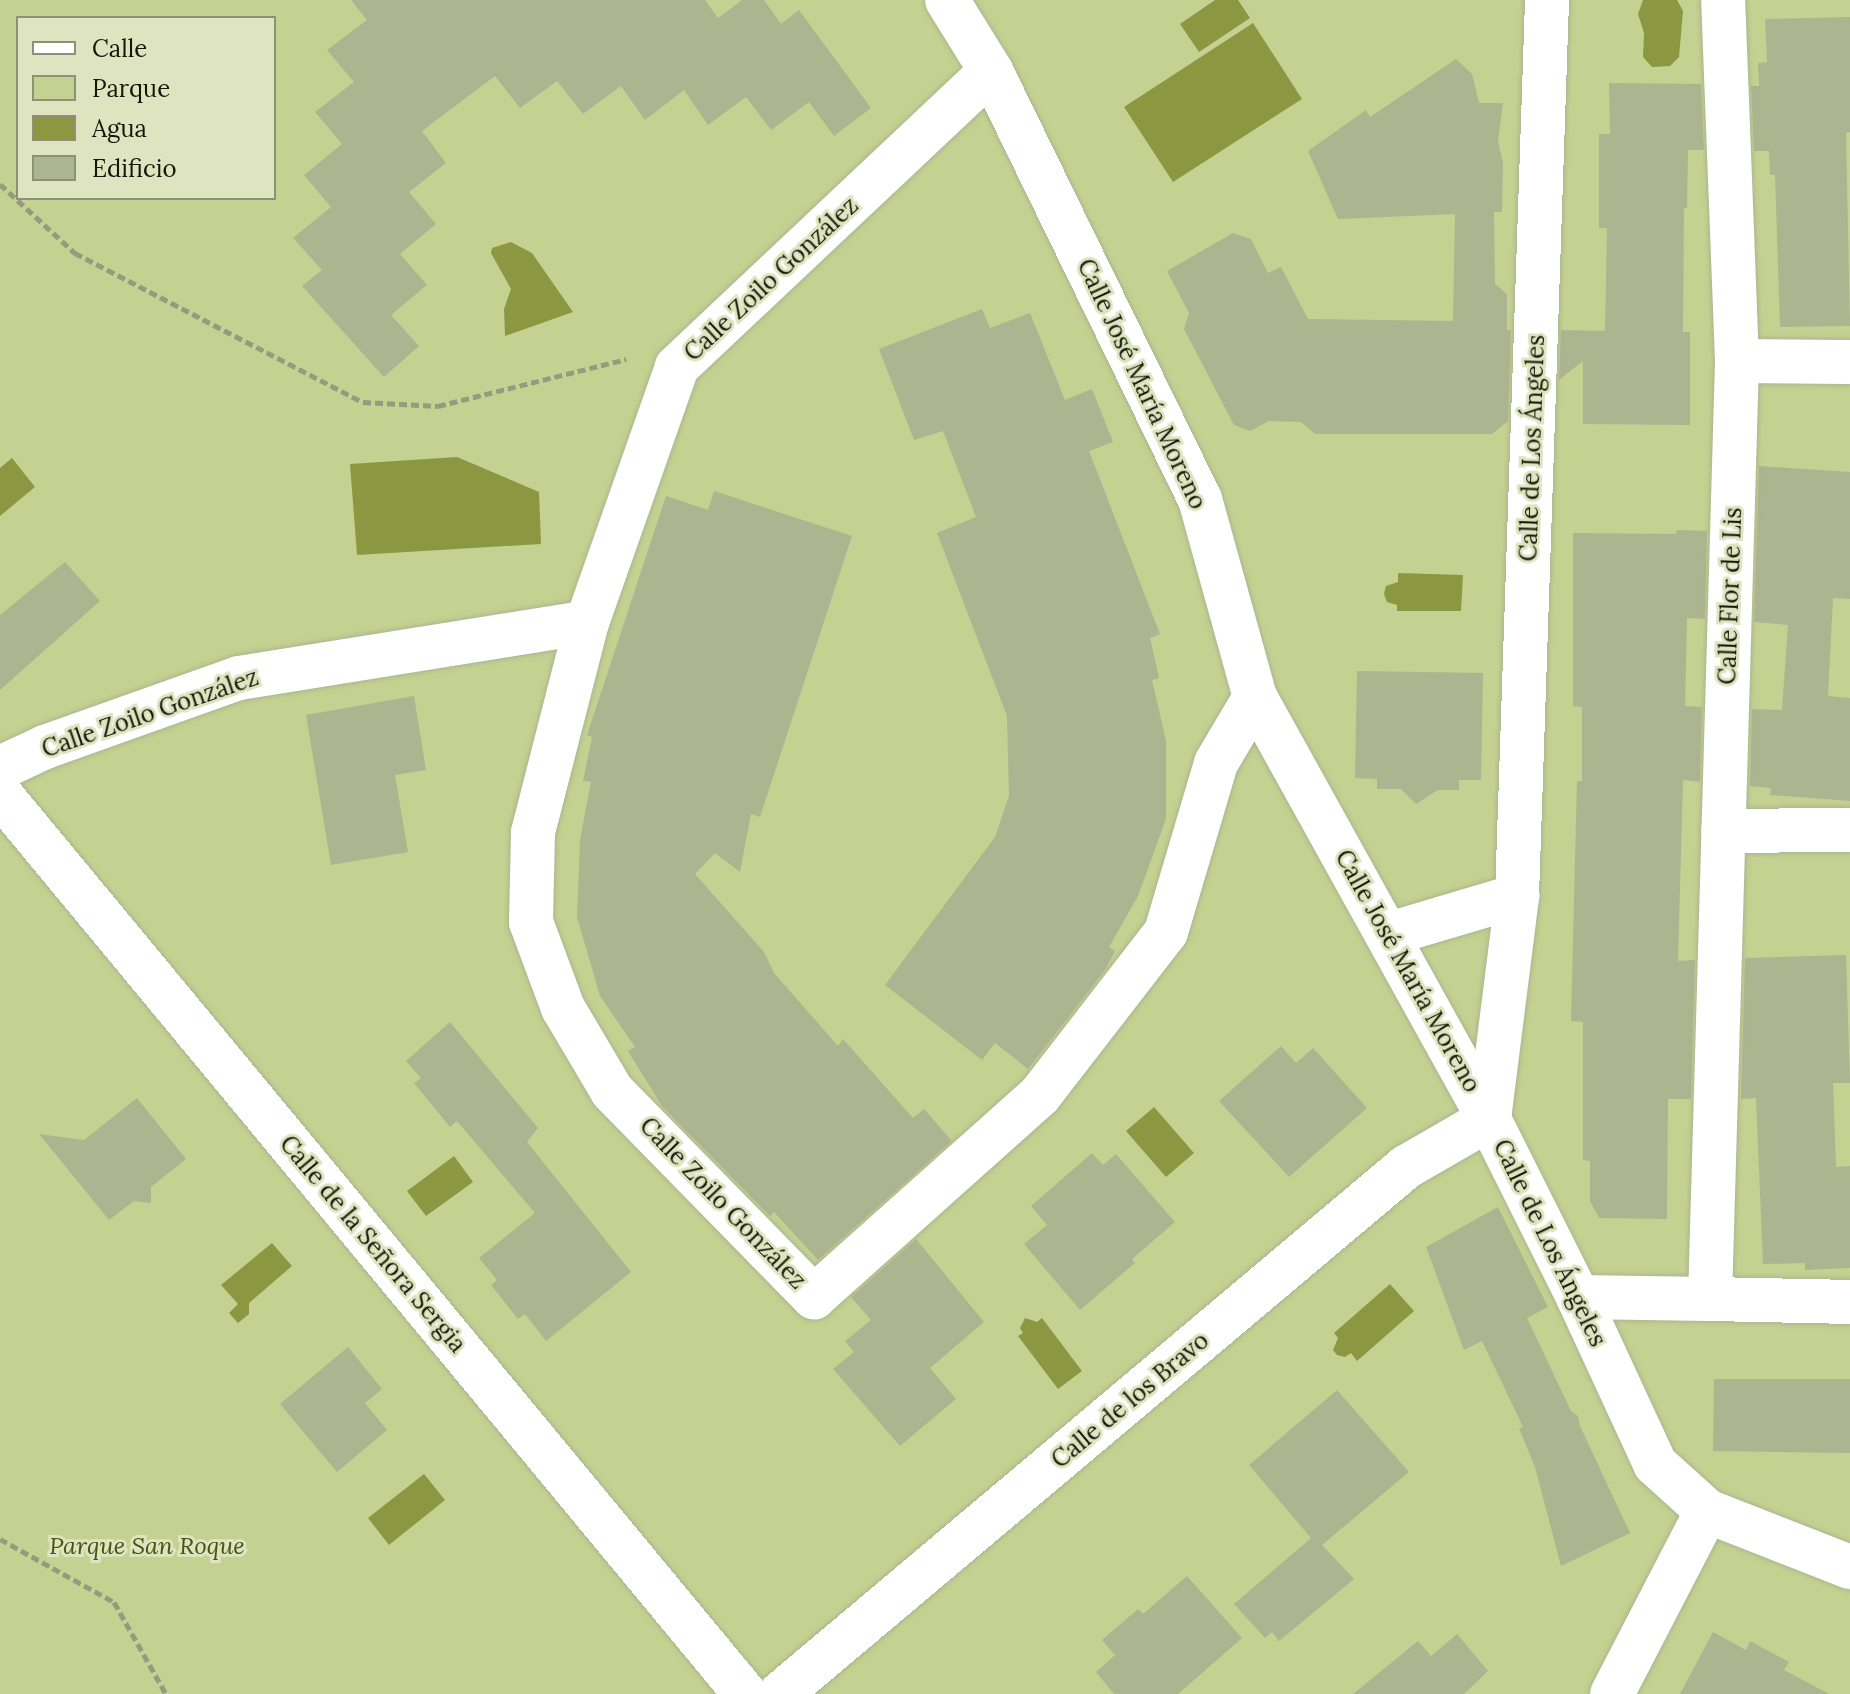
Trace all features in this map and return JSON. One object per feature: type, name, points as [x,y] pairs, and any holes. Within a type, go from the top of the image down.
[{"type":"street","name":"Calle José María Moreno","points":[[947,0],[991,71],[1200,499],[1255,697],[1489,1119]]},
{"type":"street","name":"Calle de Los Ángeles","points":[[1547,0],[1517,896],[1489,1119],[1578,1297],[1655,1464],[1707,1511]]},
{"type":"street","name":"Calle Flor de Lis","points":[[1710,1299],[1737,361],[1723,0]]},
{"type":"street","name":"Calle Zoilo González","points":[[991,71],[677,367],[587,622],[533,833],[531,922],[563,1008],[612,1091],[814,1297],[1040,1095],[1166,932],[1216,763],[1255,697]]},
{"type":"street","points":[[1737,361],[1850,362]]},
{"type":"street","name":"Calle Zoilo González","points":[[0,768],[45,747],[239,678],[587,622]]},
{"type":"street","name":"Calle de la Señora Sergia","points":[[0,794],[745,1694]]},
{"type":"street","points":[[1723,831],[1850,830]]},
{"type":"street","points":[[1389,934],[1517,896]]},
{"type":"street","name":"Calle de los Bravo","points":[[780,1694],[1406,1167],[1489,1119]]},
{"type":"street","points":[[1578,1297],[1850,1302]]},
{"type":"street","points":[[1612,1694],[1707,1511],[1850,1567]]},
{"type":"path","points":[[0,184],[16,199]]},
{"type":"path","points":[[17,200],[75,253],[363,402],[438,406],[648,353],[677,367]]},
{"type":"path","points":[[0,1539],[114,1602],[166,1694]]},
{"type":"green space","name":"Parque San Roque","points":[[0,0],[1850,0],[1850,1694],[0,1694]]},
{"type":"water","points":[[1215,0],[1238,0],[1250,18],[1199,52],[1180,24]]},
{"type":"water","points":[[1643,0],[1677,0],[1683,11],[1679,57],[1670,66],[1652,67],[1643,57],[1644,33],[1638,14]]},
{"type":"water","points":[[1253,23],[1302,99],[1173,182],[1124,107]]},
{"type":"water","points":[[511,242],[532,253],[573,312],[505,336],[504,309],[511,289],[491,253],[492,248]]},
{"type":"water","points":[[457,457],[539,492],[541,544],[357,555],[350,464]]},
{"type":"water","points":[[12,458],[35,487],[0,516],[0,468]]},
{"type":"water","points":[[1398,573],[1463,575],[1461,611],[1397,611],[1397,605],[1387,602],[1384,594],[1386,586],[1398,582]]},
{"type":"water","points":[[1154,1107],[1194,1153],[1166,1177],[1126,1131]]},
{"type":"water","points":[[454,1156],[473,1182],[426,1216],[407,1191]]},
{"type":"water","points":[[272,1243],[292,1266],[249,1303],[249,1314],[238,1323],[229,1313],[238,1304],[221,1285]]},
{"type":"water","points":[[1390,1284],[1414,1311],[1357,1361],[1351,1353],[1345,1357],[1337,1355],[1333,1350],[1338,1338],[1334,1333]]},
{"type":"water","points":[[1025,1318],[1037,1322],[1042,1318],[1082,1371],[1058,1389],[1018,1336],[1023,1333],[1020,1328]]},
{"type":"water","points":[[424,1474],[445,1500],[389,1545],[368,1518]]},
{"type":"building","points":[[351,0],[705,0],[718,18],[742,0],[764,0],[781,24],[799,10],[871,108],[834,136],[809,102],[771,130],[746,97],[708,125],[684,90],[645,120],[621,86],[583,114],[557,81],[520,108],[495,76],[422,131],[446,163],[409,192],[436,224],[400,254],[427,285],[391,315],[419,346],[384,377],[302,286],[322,270],[293,238],[331,207],[304,175],[342,144],[315,112],[354,82],[327,50],[367,20]]},
{"type":"building","points":[[1850,17],[1850,132],[1846,133],[1850,326],[1780,327],[1775,175],[1770,175],[1769,151],[1754,151],[1751,86],[1759,86],[1758,63],[1767,62],[1765,19]]},
{"type":"building","points":[[1456,59],[1472,74],[1479,103],[1503,103],[1498,142],[1503,162],[1502,212],[1494,212],[1495,284],[1507,294],[1507,330],[1511,330],[1508,421],[1492,434],[1315,434],[1301,422],[1269,421],[1250,431],[1234,425],[1184,329],[1189,313],[1167,271],[1233,233],[1251,239],[1268,273],[1281,267],[1308,319],[1453,321],[1455,214],[1338,219],[1308,151],[1366,110],[1370,117]]},
{"type":"building","points":[[1609,83],[1701,84],[1704,150],[1688,150],[1687,208],[1684,208],[1683,332],[1690,332],[1690,425],[1583,424],[1583,361],[1559,380],[1561,330],[1605,331],[1607,228],[1599,228],[1599,134],[1610,134]]},
{"type":"building","points":[[982,309],[990,328],[1030,313],[1065,400],[1092,389],[1113,442],[1089,451],[1160,634],[1150,638],[1159,678],[1152,680],[1166,741],[1166,819],[1138,896],[1109,947],[1115,951],[1105,970],[1028,1069],[995,1043],[982,1060],[885,985],[995,837],[1009,796],[1007,716],[937,533],[976,517],[943,431],[914,440],[879,349]]},
{"type":"building","points":[[1759,466],[1850,472],[1850,599],[1833,598],[1828,696],[1850,698],[1850,801],[1770,795],[1771,788],[1750,786],[1752,709],[1782,710],[1788,625],[1754,622]]},
{"type":"building","points":[[714,491],[852,536],[760,817],[751,814],[740,872],[715,853],[695,874],[764,952],[774,973],[838,1046],[843,1039],[913,1118],[924,1109],[952,1141],[818,1260],[774,1212],[770,1216],[662,1106],[628,1051],[635,1047],[600,996],[577,917],[580,840],[591,782],[583,781],[592,737],[587,735],[666,496],[708,510]]},
{"type":"building","points":[[1677,530],[1707,531],[1705,619],[1687,618],[1685,706],[1702,707],[1700,782],[1683,780],[1678,961],[1695,960],[1691,1099],[1668,1099],[1667,1219],[1599,1218],[1590,1201],[1590,1161],[1583,1160],[1583,1022],[1571,1021],[1577,781],[1582,781],[1582,707],[1573,706],[1573,533],[1676,534]]},
{"type":"building","points":[[65,562],[100,601],[0,690],[0,615]]},
{"type":"building","points":[[1357,671],[1483,673],[1481,780],[1459,780],[1459,790],[1438,790],[1416,804],[1401,789],[1377,789],[1377,779],[1355,778]]},
{"type":"building","points":[[414,696],[426,770],[395,775],[408,852],[331,865],[306,715]]},
{"type":"building","points":[[1846,955],[1850,1083],[1833,1083],[1836,1167],[1850,1166],[1850,1268],[1805,1270],[1805,1263],[1763,1264],[1756,1098],[1741,1099],[1745,958]]},
{"type":"building","points":[[450,1022],[538,1128],[527,1142],[631,1272],[546,1341],[525,1314],[518,1319],[491,1285],[497,1280],[479,1258],[535,1213],[457,1121],[450,1127],[414,1083],[421,1078],[406,1061]]},
{"type":"building","points":[[1281,1046],[1296,1063],[1313,1048],[1367,1108],[1289,1177],[1219,1101]]},
{"type":"building","points":[[137,1098],[186,1159],[151,1187],[151,1203],[134,1201],[109,1220],[39,1134],[84,1140]]},
{"type":"building","points":[[1092,1153],[1103,1165],[1116,1154],[1175,1222],[1132,1259],[1135,1263],[1080,1310],[1024,1244],[1047,1225],[1031,1206]]},
{"type":"building","points":[[1498,1207],[1548,1307],[1527,1318],[1571,1411],[1578,1416],[1630,1533],[1561,1566],[1535,1467],[1519,1428],[1523,1427],[1482,1341],[1464,1350],[1426,1247]]},
{"type":"building","points":[[916,1239],[984,1322],[930,1368],[956,1399],[900,1446],[833,1369],[854,1352],[845,1341],[871,1320],[851,1297]]},
{"type":"building","points":[[348,1347],[382,1389],[365,1403],[387,1430],[337,1472],[280,1404]]},
{"type":"building","points":[[1714,1379],[1850,1379],[1850,1453],[1713,1451]]},
{"type":"building","points":[[1337,1390],[1409,1472],[1322,1545],[1354,1579],[1279,1641],[1272,1632],[1265,1638],[1234,1604],[1311,1538],[1249,1465]]},
{"type":"building","points":[[1187,1576],[1242,1638],[1178,1694],[1114,1694],[1096,1672],[1115,1655],[1102,1640],[1138,1609],[1143,1614]]},
{"type":"building","points":[[1713,1632],[1746,1650],[1750,1641],[1789,1662],[1784,1670],[1829,1694],[1680,1694]]},
{"type":"building","points":[[1457,1634],[1488,1671],[1464,1694],[1353,1694],[1418,1641],[1431,1656]]}]
